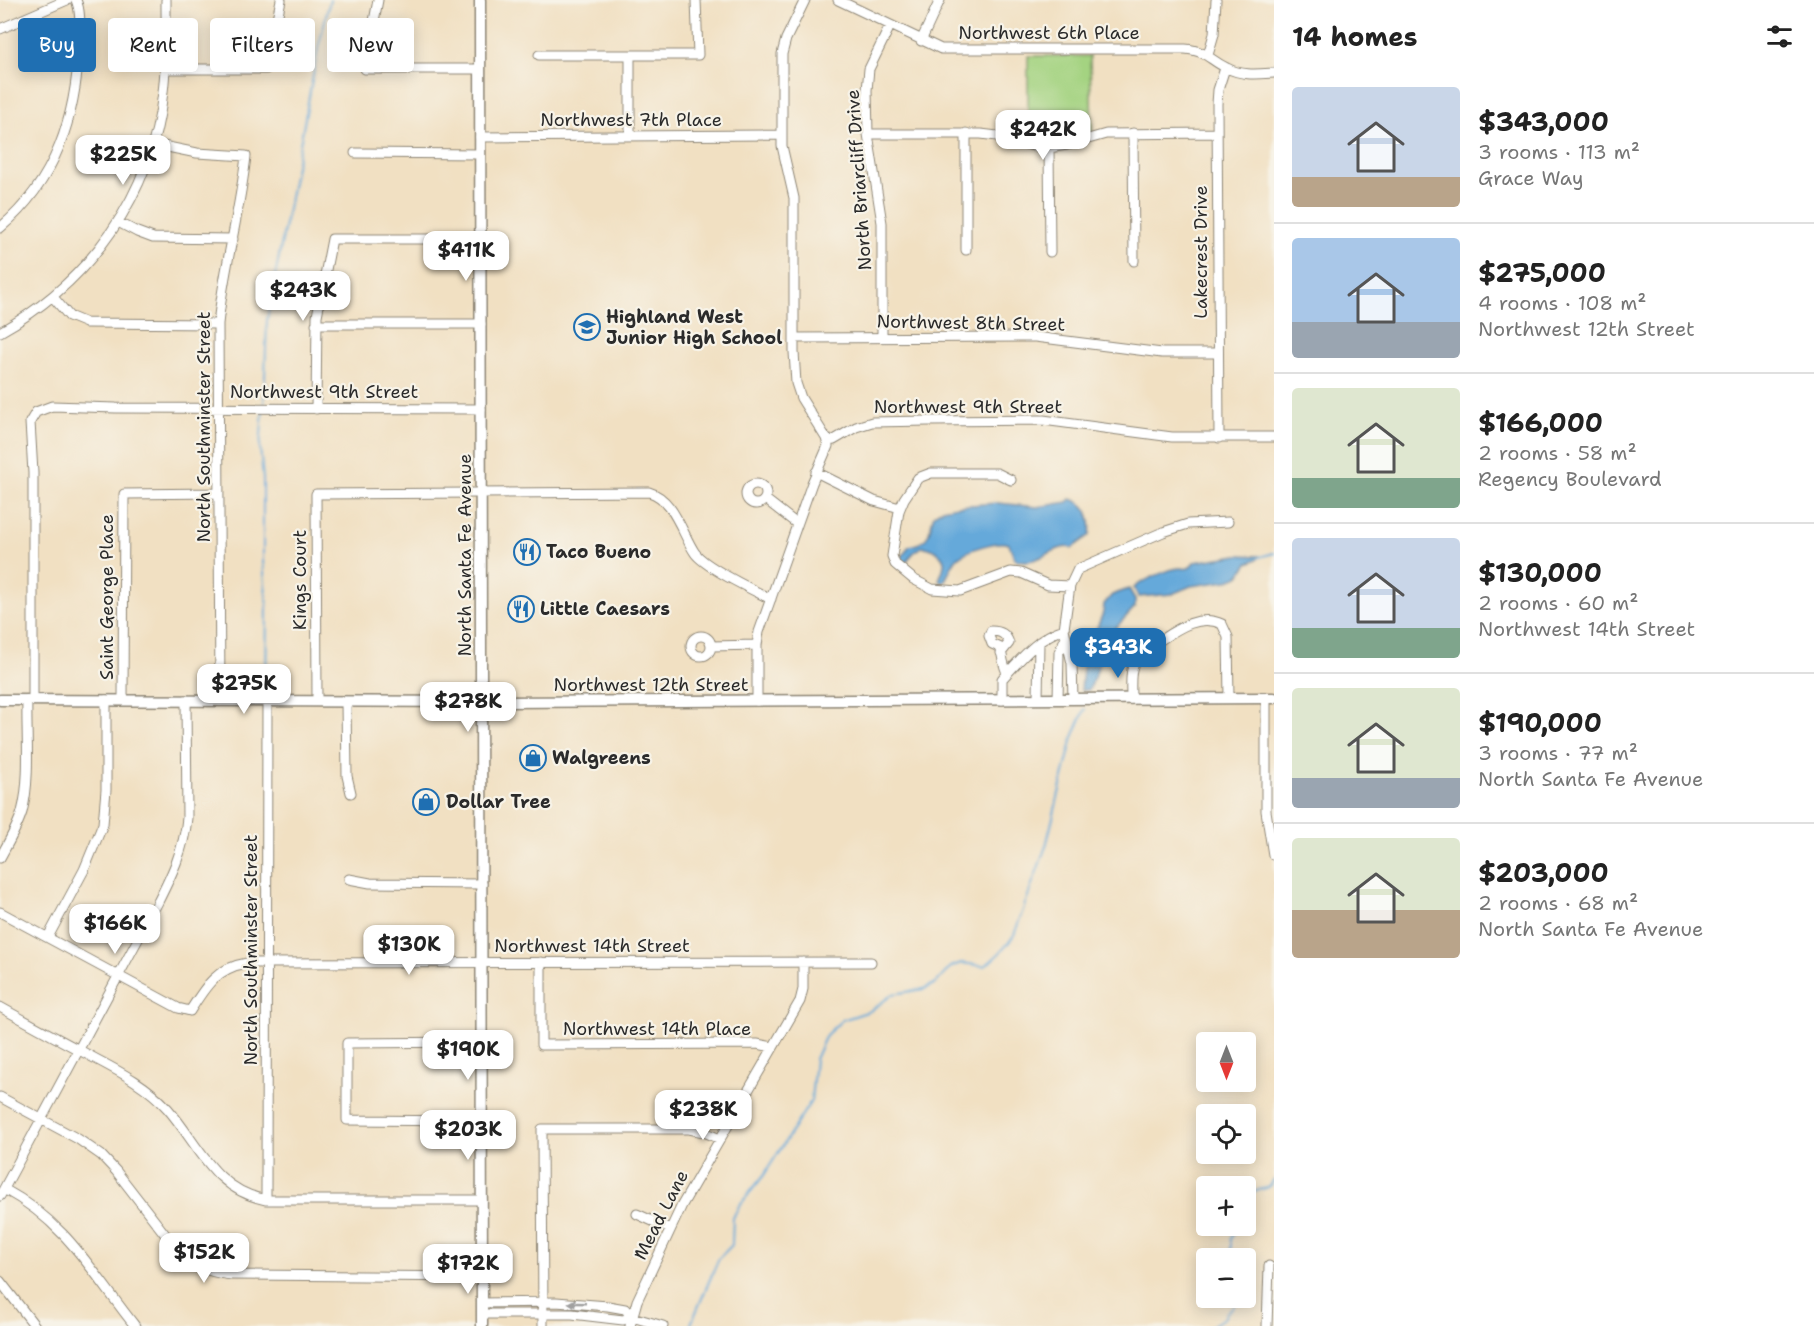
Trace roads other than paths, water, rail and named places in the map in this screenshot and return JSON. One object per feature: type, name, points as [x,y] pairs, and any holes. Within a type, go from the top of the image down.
[{"type":"main road","name":"North Santa Fe Avenue","points":[[480,0],[482,1326]]},
{"type":"main road","name":"Northwest 12th Street","points":[[0,700],[482,702],[1270,698]]},
{"type":"street","points":[[0,29],[67,0]]},
{"type":"street","points":[[0,228],[21,208],[45,176],[63,139],[70,117],[78,70],[79,14],[76,0]]},
{"type":"street","points":[[166,0],[166,18]]},
{"type":"street","points":[[198,69],[266,69],[281,0]]},
{"type":"street","points":[[378,0],[365,69],[480,69]]},
{"type":"street","points":[[538,55],[698,55],[696,0]]},
{"type":"street","points":[[757,701],[759,632],[828,441],[801,398],[795,372],[794,198],[793,185],[784,161],[781,135],[782,54],[786,39],[805,0]]},
{"type":"street","name":"Northwest 6th Place","points":[[838,0],[850,3],[921,41],[949,50],[1185,49],[1201,51],[1225,68],[1242,73],[1269,73]]},
{"type":"street","points":[[921,41],[940,0]]},
{"type":"street","points":[[1208,55],[1214,34],[1216,0]]},
{"type":"street","name":"North Briarcliff Drive","points":[[882,338],[882,223],[868,134],[868,73],[890,26]]},
{"type":"street","points":[[630,55],[630,136]]},
{"type":"street","name":"Lakecrest Drive","points":[[1218,438],[1217,97],[1225,68]]},
{"type":"street","points":[[0,332],[53,297],[92,259],[118,222],[139,183],[153,144],[162,101],[165,72]]},
{"type":"street","points":[[868,134],[966,133],[997,136],[1049,148],[1106,134],[1217,133]]},
{"type":"street","points":[[966,133],[966,250]]},
{"type":"street","points":[[1133,133],[1134,261]]},
{"type":"street","name":"Northwest 7th Place","points":[[480,137],[781,135]]},
{"type":"street","name":"North Southminster Street","points":[[153,144],[196,153],[246,156],[218,324],[220,701]]},
{"type":"street","points":[[1049,148],[1050,252]]},
{"type":"street","points":[[355,153],[480,154]]},
{"type":"street","points":[[118,222],[153,238],[233,239]]},
{"type":"street","points":[[316,409],[316,324],[332,239],[480,239]]},
{"type":"street","points":[[53,297],[69,316],[79,321],[218,324]]},
{"type":"street","points":[[316,324],[481,324]]},
{"type":"street","name":"Northwest 8th Street","points":[[795,338],[1035,337],[1161,353],[1218,353]]},
{"type":"street","name":"Northwest 9th Street","points":[[30,700],[33,473],[30,422],[36,412],[52,406],[219,409],[481,409]]},
{"type":"street","name":"Northwest 9th Street","points":[[828,441],[872,422],[1033,420],[1159,436],[1265,437]]},
{"type":"street","points":[[816,472],[874,501],[900,508]]},
{"type":"street","points":[[1011,480],[997,473],[924,475],[914,483],[900,508],[892,556],[895,564],[923,586],[932,589],[960,591],[1011,572],[1021,573],[1048,585],[1070,586]]},
{"type":"street","points":[[481,493],[646,491],[654,493],[666,503],[700,558],[771,599]]},
{"type":"street","name":"Saint George Place","points":[[123,700],[123,494],[219,493]]},
{"type":"street","name":"Kings Court","points":[[317,701],[316,494],[481,493]]},
{"type":"street","points":[[765,499],[797,524]]},
{"type":"street","points":[[1058,699],[1059,652],[1065,633],[1070,586],[1078,569],[1163,532],[1188,524],[1228,522]]},
{"type":"street","points":[[1133,699],[1134,664],[1139,654],[1181,626],[1193,622],[1222,624],[1228,637],[1229,698]]},
{"type":"street","points":[[1002,700],[1002,679],[1039,642],[1054,632],[1065,633]]},
{"type":"street","points":[[1065,633],[1072,663],[1073,699]]},
{"type":"street","points":[[1038,699],[1039,642]]},
{"type":"street","points":[[712,646],[757,645]]},
{"type":"street","points":[[1001,653],[1002,663],[1008,673]]},
{"type":"street","points":[[1270,698],[1267,822],[1274,855]]},
{"type":"street","points":[[0,858],[23,809],[30,700]]},
{"type":"street","name":"Saint George Place","points":[[48,937],[84,870],[103,824],[106,802],[105,700]]},
{"type":"street","points":[[135,1326],[62,1231],[42,1212],[2,1193],[159,902],[183,848],[187,818],[186,700]]},
{"type":"street","name":"North Southminster Street","points":[[266,1200],[267,701]]},
{"type":"street","points":[[346,702],[347,776],[351,793]]},
{"type":"street","points":[[349,879],[370,883],[482,884]]},
{"type":"street","name":"Northwest 14th Street","points":[[0,912],[178,1008],[190,1011],[206,985],[222,971],[239,964],[871,962]]},
{"type":"street","name":"Northwest 14th Place","points":[[541,962],[541,1045],[756,1044],[773,1047]]},
{"type":"street","name":"Mead Lane","points":[[631,1321],[637,1300],[682,1204],[802,996],[803,962]]},
{"type":"street","points":[[0,1007],[150,1090],[171,1112],[225,1181],[240,1192],[266,1200],[482,1200]]},
{"type":"street","points":[[482,1042],[347,1043],[347,1120],[482,1121]]},
{"type":"street","points":[[0,1096],[78,1139],[101,1155],[178,1251],[204,1270],[232,1275],[482,1277]]},
{"type":"street","points":[[543,1326],[542,1129],[689,1129],[720,1139]]},
{"type":"street","points":[[637,1214],[670,1229]]},
{"type":"street","points":[[1267,1326],[1269,1266]]},
{"type":"street","points":[[0,1281],[32,1325]]},
{"type":"street","points":[[482,1308],[543,1303],[608,1306],[625,1309],[631,1321]]},
{"type":"street","points":[[482,1308],[588,1315],[663,1326]]},
{"type":"water","points":[[1071,499],[1085,508],[1090,529],[1090,535],[1072,548],[1065,547],[1038,558],[1023,561],[1015,559],[1009,544],[997,543],[980,547],[959,557],[943,583],[939,580],[944,561],[934,550],[926,547],[920,548],[903,566],[897,560],[902,557],[909,546],[922,542],[928,536],[934,514],[942,509],[998,503],[1037,507],[1068,502]]},
{"type":"water","points":[[1238,555],[1259,556],[1258,559],[1248,563],[1239,576],[1226,581],[1191,586],[1172,594],[1139,597],[1134,588],[1163,572],[1189,568],[1194,562]]},
{"type":"water","points":[[1129,589],[1135,599],[1135,607],[1110,634],[1102,636],[1096,630],[1104,604],[1112,595]]},
{"type":"water","points":[[1092,637],[1096,637],[1099,642],[1101,656],[1089,690],[1081,690],[1085,647]]},
{"type":"waterway","points":[[264,405],[267,320],[318,49],[330,0]]},
{"type":"waterway","points":[[263,410],[260,447],[263,479],[263,561],[267,606],[266,689]]},
{"type":"waterway","points":[[1256,558],[1274,553]]},
{"type":"waterway","points":[[691,1324],[719,1258],[732,1245],[733,1218],[739,1206],[764,1175],[811,1101],[815,1059],[826,1035],[842,1020],[870,1011],[893,994],[924,989],[936,983],[951,967],[961,963],[985,966],[1001,952],[1014,935],[1046,846],[1073,737],[1085,709]]},
{"type":"waterway","points":[[1256,1191],[1268,1187],[1274,1180]]},
{"type":"waterway","points":[[1231,1248],[1233,1236]]},
{"type":"waterway","points":[[1212,1326],[1233,1308]]},
{"type":"place","name":"Highland West Junior High School","points":[[587,327]]},
{"type":"place","name":"Taco Bueno","points":[[527,552]]},
{"type":"place","name":"Little Caesars","points":[[521,609]]},
{"type":"place","name":"Walgreens","points":[[533,758]]},
{"type":"place","name":"Dollar Tree","points":[[426,802]]}]
